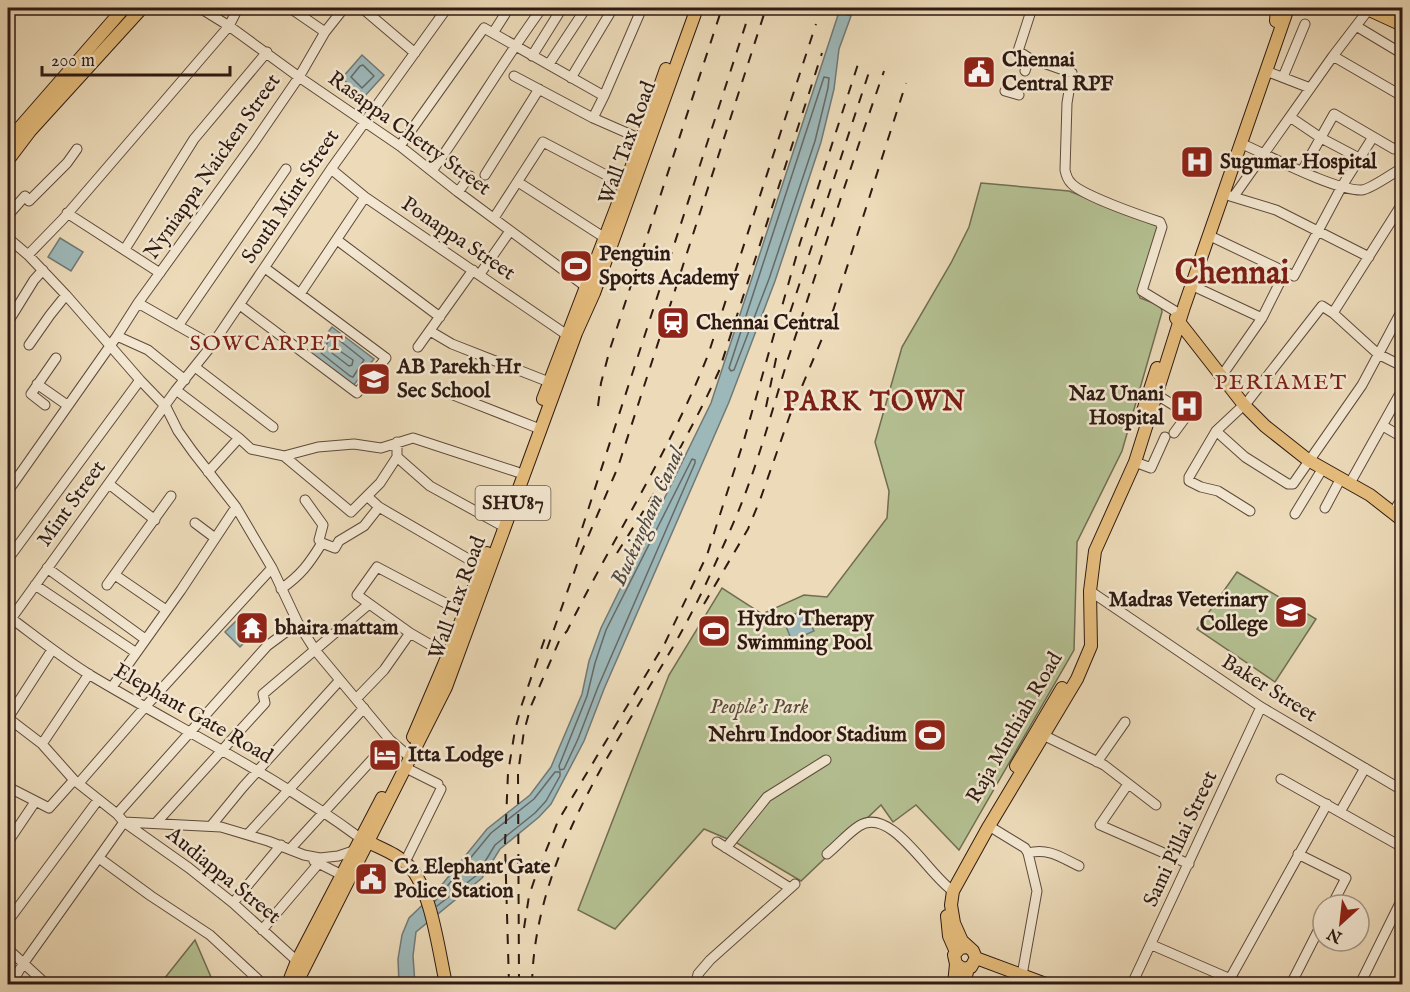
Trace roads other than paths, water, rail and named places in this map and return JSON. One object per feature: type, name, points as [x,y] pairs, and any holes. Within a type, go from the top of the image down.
[{"type":"main road","points":[[8,141],[124,8]]},
{"type":"main road","points":[[8,160],[30,131],[142,8]]},
{"type":"main road","name":"Wall Tax Road","points":[[407,760],[517,472],[576,333],[605,238],[688,8]]},
{"type":"main road","name":"Wall Tax Road","points":[[296,984],[407,760],[446,687],[537,428],[549,382],[567,335],[590,290],[697,8]]},
{"type":"main road","name":"Raja Muthiah Road","points":[[951,889],[989,826],[1080,658],[1091,550],[1129,456],[1279,8]]},
{"type":"main road","name":"Raja Muthiah Road","points":[[1022,975],[976,958],[973,951],[962,958],[951,905],[951,879],[1039,733],[1077,679],[1086,660],[1090,646],[1091,550],[1135,462],[1177,317],[1191,285],[1288,8]]},
{"type":"main road","points":[[1371,8],[1402,18]]},
{"type":"main road","points":[[1371,8],[1402,25]]},
{"type":"main road","points":[[1177,317],[1225,371],[1246,403]]},
{"type":"main road","points":[[1177,317],[1266,426],[1389,508],[1402,520]]},
{"type":"main road","points":[[1310,457],[1323,468],[1401,506]]},
{"type":"main road","points":[[368,842],[385,848],[405,862],[416,874],[446,984]]},
{"type":"main road","points":[[368,842],[402,869],[420,893]]},
{"type":"main road","name":"Wall Tax Road","points":[[288,984],[297,961],[353,851],[368,842]]},
{"type":"main road","points":[[430,927],[438,984]]},
{"type":"main road","points":[[954,984],[962,958]]},
{"type":"main road","points":[[962,958],[964,984]]},
{"type":"main road","points":[[1022,975],[1046,984]]},
{"type":"street","name":"Rasappa Chetty Street","points":[[200,8],[267,52],[299,77],[400,146],[590,290]]},
{"type":"street","points":[[28,255],[68,213],[229,26],[238,8]]},
{"type":"street","points":[[290,8],[325,32]]},
{"type":"street","name":"Nyniappa Naicken Street","points":[[8,491],[299,77],[325,32],[344,8]]},
{"type":"street","points":[[362,8],[416,53]]},
{"type":"street","name":"South Mint Street","points":[[166,407],[176,390],[212,345],[331,170],[447,8]]},
{"type":"street","points":[[400,146],[489,30],[509,8]]},
{"type":"street","points":[[432,171],[456,138],[514,45],[542,8]]},
{"type":"street","points":[[532,56],[562,8]]},
{"type":"street","points":[[549,64],[586,8]]},
{"type":"street","points":[[572,78],[613,8]]},
{"type":"street","points":[[593,118],[642,8]]},
{"type":"street","points":[[1032,8],[1018,51],[1029,58],[1072,73],[1067,103],[1065,170],[1070,183],[1083,192],[1162,225],[1143,291],[1177,317]]},
{"type":"street","points":[[1234,196],[1333,56],[1371,8]]},
{"type":"street","points":[[1283,77],[1305,24]]},
{"type":"street","points":[[1356,26],[1401,52]]},
{"type":"street","points":[[489,30],[604,96]]},
{"type":"street","points":[[125,249],[194,140],[267,52]]},
{"type":"street","points":[[1333,56],[1402,96]]},
{"type":"street","points":[[1025,71],[1029,58]]},
{"type":"street","points":[[1266,71],[1310,88]]},
{"type":"street","points":[[514,76],[593,118],[641,139]]},
{"type":"street","points":[[485,174],[539,89]]},
{"type":"street","points":[[1005,91],[1019,95]]},
{"type":"street","points":[[1302,171],[1335,114],[1394,149],[1402,141]]},
{"type":"street","points":[[1290,117],[1321,138],[1359,158]]},
{"type":"street","points":[[1225,371],[1318,231],[1342,186],[1373,137]]},
{"type":"street","points":[[494,218],[543,142],[625,185]]},
{"type":"street","points":[[1240,143],[1302,171],[1342,186],[1363,190],[1402,168]]},
{"type":"street","points":[[10,213],[25,196],[29,201],[67,163],[77,149]]},
{"type":"street","points":[[178,326],[286,169]]},
{"type":"street","name":"Ponappa Street","points":[[331,170],[365,197],[567,335]]},
{"type":"street","points":[[458,192],[470,176]]},
{"type":"street","points":[[518,182],[605,238]]},
{"type":"street","points":[[1221,196],[1234,196],[1276,210],[1369,257]]},
{"type":"street","points":[[300,294],[365,197]]},
{"type":"street","points":[[1333,313],[1402,204]]},
{"type":"street","points":[[68,213],[160,273]]},
{"type":"street","points":[[418,347],[510,231]]},
{"type":"street","points":[[1208,236],[1290,274]]},
{"type":"street","points":[[8,237],[43,270],[166,407],[178,431],[236,507],[272,568],[298,623],[315,650],[407,760],[439,787],[405,862]]},
{"type":"street","points":[[338,240],[440,317]]},
{"type":"street","points":[[240,305],[357,393],[386,358],[265,268]]},
{"type":"street","points":[[8,322],[34,280],[43,270]]},
{"type":"street","points":[[1191,285],[1262,318]]},
{"type":"street","points":[[29,345],[66,295]]},
{"type":"street","points":[[138,303],[212,345]]},
{"type":"street","points":[[1250,511],[1218,491],[1197,486],[1188,479],[1216,431],[1246,403],[1322,306],[1333,313],[1378,354],[1402,366]]},
{"type":"street","points":[[1216,431],[1245,457],[1288,484],[1293,483],[1362,384],[1402,310]]},
{"type":"street","points":[[430,331],[452,344],[549,382]]},
{"type":"street","points":[[117,336],[148,350],[185,380]]},
{"type":"street","points":[[45,405],[31,394],[56,358]]},
{"type":"street","points":[[195,367],[273,427]]},
{"type":"street","points":[[8,559],[140,380]]},
{"type":"street","points":[[37,384],[67,405]]},
{"type":"street","points":[[176,390],[251,449],[284,456],[318,447],[354,444],[381,448],[413,438],[517,472]]},
{"type":"street","points":[[1325,508],[1348,480],[1383,426],[1402,390]]},
{"type":"street","points":[[442,391],[537,428]]},
{"type":"street","points":[[1135,462],[1151,468],[1170,435],[1188,414],[1156,395]]},
{"type":"street","name":"Mint Street","points":[[8,619],[166,407]]},
{"type":"street","points":[[1383,426],[1402,437]]},
{"type":"street","points":[[208,472],[239,438]]},
{"type":"street","points":[[284,456],[351,512],[380,483],[397,457],[397,442]]},
{"type":"street","points":[[397,457],[430,486],[499,524]]},
{"type":"street","points":[[1294,514],[1323,468]]},
{"type":"street","points":[[109,484],[155,520]]},
{"type":"street","points":[[367,495],[379,507],[482,567]]},
{"type":"street","points":[[107,585],[171,496]]},
{"type":"street","points":[[305,500],[323,525],[319,540],[335,548],[339,541],[363,526],[379,507]]},
{"type":"street","points":[[112,687],[236,507]]},
{"type":"street","points":[[195,523],[215,538]]},
{"type":"street","points":[[281,589],[306,569],[322,543]]},
{"type":"street","points":[[47,568],[145,639]]},
{"type":"street","points":[[8,787],[35,802],[51,807],[272,568]]},
{"type":"street","points":[[448,655],[410,633],[357,596],[375,568],[464,611]]},
{"type":"street","points":[[115,575],[166,610]]},
{"type":"street","points":[[35,585],[135,652]]},
{"type":"street","name":"Baker Street","points":[[1090,591],[1261,707],[1402,790]]},
{"type":"street","points":[[156,823],[265,702],[263,694],[369,604]]},
{"type":"street","name":"Elephant Gate Road","points":[[8,619],[89,674],[288,789],[368,842]]},
{"type":"street","points":[[11,984],[23,963],[99,858],[121,818],[190,733],[267,646],[298,623]]},
{"type":"street","points":[[356,699],[384,670],[410,633]]},
{"type":"street","points":[[8,718],[52,650]]},
{"type":"street","points":[[42,744],[89,674]]},
{"type":"street","points":[[211,826],[256,772],[340,680]]},
{"type":"street","name":"Sami Pillai Street","points":[[1132,984],[1190,864],[1261,707]]},
{"type":"street","points":[[248,834],[364,708]]},
{"type":"street","name":"Audiappa Street","points":[[8,718],[42,744],[76,782],[233,903],[297,961]]},
{"type":"street","points":[[1097,762],[1125,722]]},
{"type":"street","points":[[1039,733],[1097,762],[1156,806]]},
{"type":"street","points":[[291,849],[390,740]]},
{"type":"street","points":[[726,848],[768,797],[826,760]]},
{"type":"street","points":[[1340,812],[1365,768]]},
{"type":"street","points":[[1281,779],[1402,847]]},
{"type":"street","points":[[1128,784],[1100,825],[1190,864]]},
{"type":"street","points":[[8,921],[98,800]]},
{"type":"street","points":[[8,842],[35,802]]},
{"type":"street","points":[[1228,982],[1327,804]]},
{"type":"street","points":[[121,818],[156,823],[211,826],[248,834],[291,849],[342,875]]},
{"type":"street","points":[[827,854],[860,825],[873,822],[885,825],[918,855],[937,878],[951,889]]},
{"type":"street","points":[[989,826],[1025,848],[1037,891],[1022,975]]},
{"type":"street","points":[[696,984],[699,974],[710,960],[793,886],[717,842]]},
{"type":"street","points":[[233,903],[281,845]]},
{"type":"street","points":[[304,855],[328,858],[353,851]]},
{"type":"street","points":[[1028,853],[1048,852],[1079,866]]},
{"type":"street","points":[[1298,854],[1346,878],[1338,893]]},
{"type":"street","points":[[99,858],[210,935],[263,984]]},
{"type":"street","points":[[262,930],[319,864]]},
{"type":"street","points":[[1360,984],[1402,898]]},
{"type":"street","points":[[1152,945],[1228,982],[1242,984]]},
{"type":"street","points":[[1291,984],[1311,945]]},
{"type":"street","points":[[8,949],[46,984]]},
{"type":"water","points":[[839,12],[851,16],[839,49],[834,89],[821,142],[775,281],[729,402],[604,689],[584,741],[551,804],[539,817],[500,849],[482,878],[416,932],[413,956],[415,984],[399,984],[398,959],[402,935],[409,918],[436,892],[487,829],[530,795],[551,767],[582,694],[589,661],[601,628],[711,403]]},
{"type":"water","points":[[362,55],[384,75],[363,98],[342,78]]},
{"type":"water","points":[[60,238],[83,252],[71,271],[48,257]]},
{"type":"water","points":[[332,327],[374,359],[353,386],[311,354]]},
{"type":"water","points":[[804,610],[814,631],[792,641],[783,619]]},
{"type":"water","points":[[239,618],[254,633],[240,647],[225,632]]},
{"type":"railway","points":[[598,406],[601,383],[610,349],[722,8]]},
{"type":"railway","points":[[576,547],[751,8]]},
{"type":"railway","points":[[547,649],[581,553],[618,467],[766,8]]},
{"type":"railway","points":[[519,984],[518,773],[524,731],[531,706],[560,639],[567,631],[659,460],[693,391],[708,355],[816,24]]},
{"type":"railway","points":[[617,553],[671,464],[719,371],[822,53]]},
{"type":"railway","points":[[524,928],[529,896],[558,821],[665,643],[707,555],[744,440],[800,243],[859,61]]},
{"type":"railway","points":[[784,331],[871,66]]},
{"type":"railway","points":[[532,984],[537,936],[547,890],[563,846],[605,761],[694,608],[744,498],[884,71]]},
{"type":"railway","points":[[704,604],[748,529],[790,415],[831,317],[906,83]]},
{"type":"railway","points":[[766,407],[777,354]]},
{"type":"railway","points":[[509,984],[505,844],[508,773],[522,704],[545,638]]},
{"type":"place","name":"Chennai Central RPF","points":[[979,72]]},
{"type":"place","name":"Sugumar Hospital","points":[[1197,162]]},
{"type":"place","name":"Penguin Sports Academy","points":[[576,266]]},
{"type":"place","name":"Chennai Central","points":[[673,323]]},
{"type":"place","name":"AB Parekh Hr Sec School","points":[[374,379]]},
{"type":"place","name":"Naz Unani Hospital","points":[[1187,406]]},
{"type":"place","name":"Madras Veterinary College","points":[[1291,612]]},
{"type":"place","name":"bhaira mattam","points":[[252,628]]},
{"type":"place","name":"Hydro Therapy Swimming Pool","points":[[714,631]]},
{"type":"place","name":"Nehru Indoor Stadium","points":[[930,735]]},
{"type":"place","name":"Itta Lodge","points":[[385,755]]},
{"type":"place","name":"C2 Elephant Gate Police Station","points":[[371,879]]},
{"type":"district","name":"Chennai","points":[[1232,274]]},
{"type":"district","name":"SOWCARPET","points":[[267,344]]},
{"type":"district","name":"PERIAMET","points":[[1281,383]]},
{"type":"district","name":"PARK TOWN","points":[[875,403]]},
{"type":"water label","name":"Buckingham Canal","points":[[648,517]]},
{"type":"park label","name":"People's Park","points":[[759,707]]}]
